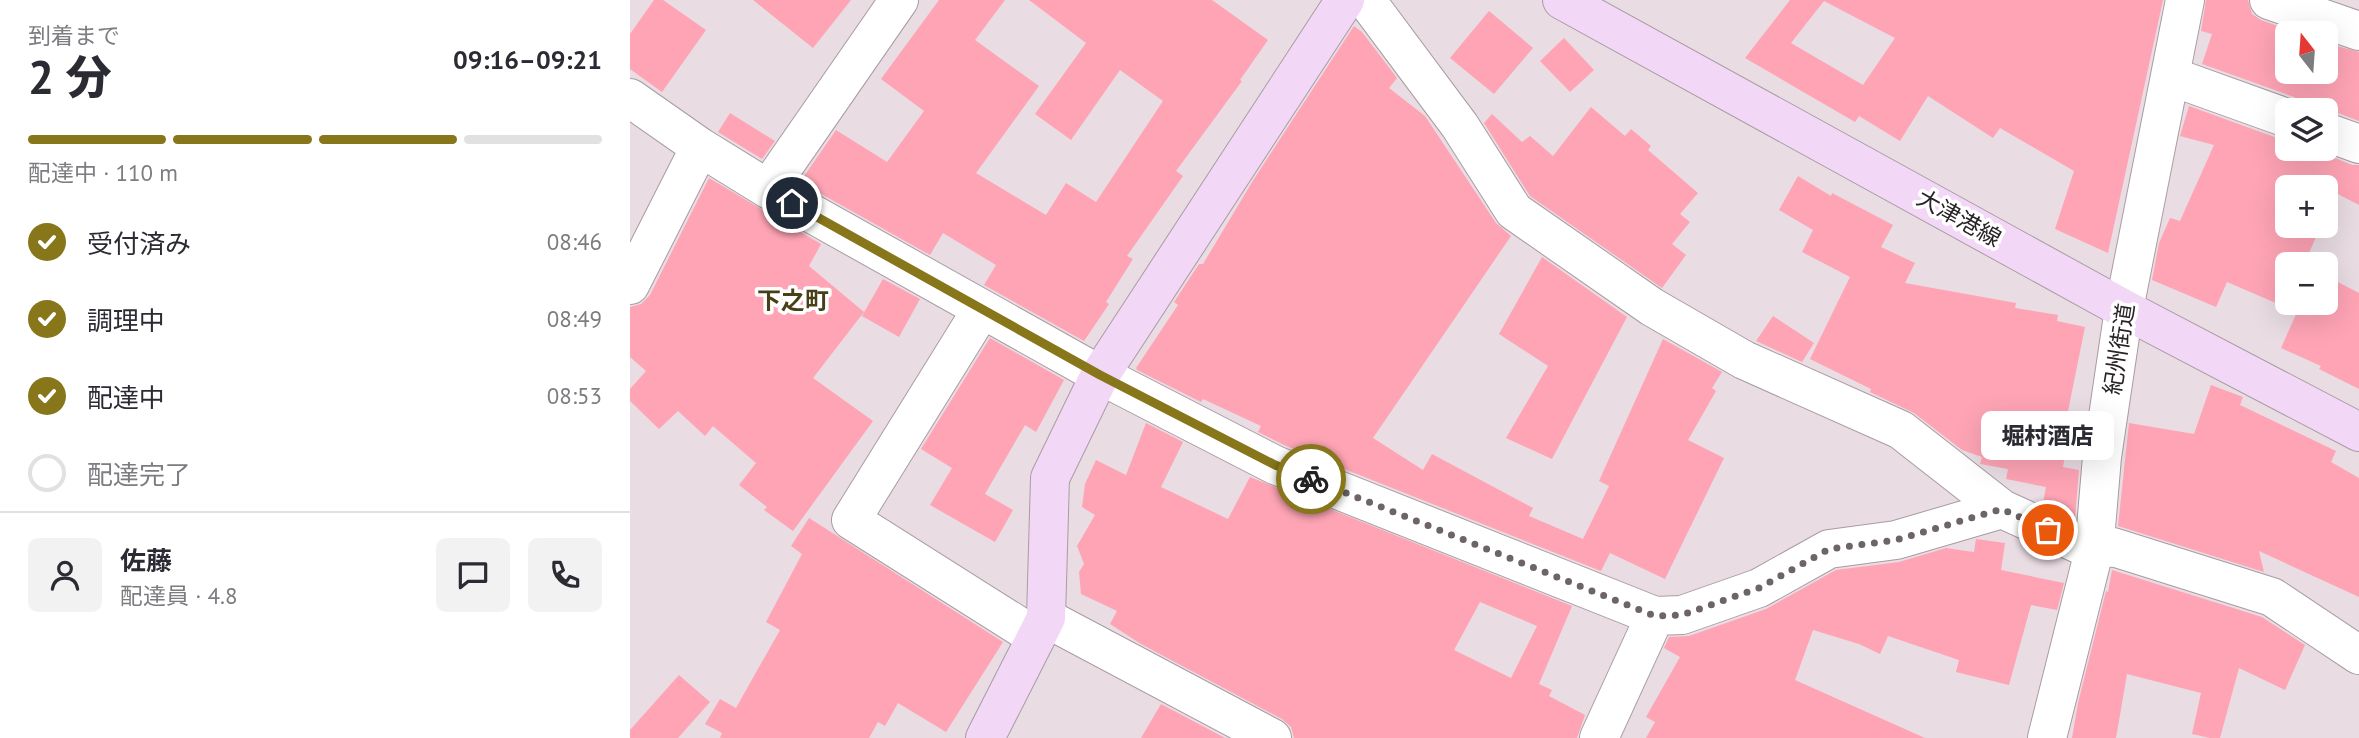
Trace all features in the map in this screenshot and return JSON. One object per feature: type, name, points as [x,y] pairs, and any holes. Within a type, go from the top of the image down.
[{"type":"main road","points":[[985,738],[1041,627],[1050,478],[1100,375],[1345,0]]},
{"type":"main road","name":"大津港線","points":[[1562,0],[2124,309],[2359,432]]},
{"type":"street","points":[[768,189],[899,0]]},
{"type":"street","points":[[1366,0],[1460,126],[1514,211],[1652,307],[1744,360],[1901,430],[2002,509],[2094,551],[2113,547],[2272,597],[2359,655]]},
{"type":"street","name":"紀州街道","points":[[2047,738],[2094,551],[2102,457],[2124,309],[2185,0]]},
{"type":"street","points":[[2269,0],[2359,31]]},
{"type":"street","points":[[2170,76],[2275,114]]},
{"type":"street","points":[[630,98],[700,147],[768,189],[1100,375],[1275,465],[1655,616],[1682,615],[1759,588],[1829,549],[1896,540],[2002,509]]},
{"type":"street","points":[[2338,136],[2359,144]]},
{"type":"street","points":[[630,285],[700,147]]},
{"type":"street","points":[[982,309],[851,520],[1041,627],[1272,738]]},
{"type":"street","points":[[1599,738],[1655,616]]},
{"type":"building","points":[[654,0],[663,0],[706,30],[662,92],[630,69],[630,34]]},
{"type":"building","points":[[753,0],[851,0],[813,48]]},
{"type":"building","points":[[939,0],[1005,0],[975,40],[1039,86],[976,173],[1046,215],[1066,183],[1096,202],[1163,101],[1120,70],[1071,140],[1035,114],[1086,43],[1029,0],[1212,0],[1268,40],[1240,80],[1242,81],[1176,171],[1183,176],[1127,256],[1133,259],[1106,302],[1109,304],[1084,341],[984,285],[996,265],[943,233],[930,255],[800,182],[836,130],[887,162],[924,111],[881,79]]},
{"type":"building","points":[[1790,0],[2163,0],[2108,253],[2055,229],[2074,171],[2000,128],[1993,138],[1928,96],[1900,141],[1859,116],[1855,122],[1745,58]],"holes":[[[1824,1],[1895,38],[1863,85],[1791,43]]]},
{"type":"building","points":[[2206,0],[2248,0],[2252,14],[2275,25],[2275,84],[2338,84],[2338,46],[2359,52],[2359,121],[2338,113],[2338,98],[2296,98],[2202,64],[2212,34],[2201,31]]},
{"type":"building","points":[[1489,11],[1533,48],[1494,94],[1450,58]]},
{"type":"building","points":[[1354,26],[1362,32],[1397,78],[1389,88],[1425,116],[1496,223],[1511,236],[1373,438],[1423,470],[1432,454],[1533,508],[1529,516],[1583,539],[1609,486],[1599,481],[1663,339],[1722,372],[1712,388],[1716,391],[1688,440],[1724,458],[1665,579],[1610,553],[1601,571],[1284,445],[1258,432],[1261,426],[1203,399],[1201,402],[1137,370],[1178,305],[1174,302],[1199,264],[1203,264],[1254,179]]},
{"type":"building","points":[[1564,38],[1594,70],[1570,92],[1540,61]]},
{"type":"building","points":[[2189,106],[2275,137],[2275,161],[2338,159],[2359,165],[2359,205],[2338,194],[2338,175],[2275,175],[2275,238],[2316,238],[2309,252],[2275,252],[2275,303],[2227,282],[2216,307],[2152,280],[2159,243],[2170,218],[2180,221],[2214,145],[2180,136]]},
{"type":"building","points":[[1591,107],[1625,136],[1631,129],[1651,146],[1648,150],[1698,193],[1680,214],[1690,222],[1672,244],[1686,255],[1662,288],[1530,196],[1484,123],[1492,114],[1522,142],[1530,136],[1553,156]]},
{"type":"building","points":[[730,113],[775,141],[762,159],[718,132]]},
{"type":"building","points":[[1798,176],[1831,196],[1832,193],[1893,225],[1881,247],[1915,263],[1905,283],[2016,303],[2015,308],[2058,315],[2057,321],[2085,327],[2066,421],[2071,422],[2063,467],[2079,470],[2075,518],[2043,503],[2046,487],[2006,479],[2008,469],[1980,464],[1982,457],[1962,450],[1914,413],[1810,359],[1850,277],[1802,252],[1813,230],[1779,210]]},
{"type":"building","points":[[709,178],[821,244],[809,266],[864,312],[813,378],[873,421],[793,531],[764,510],[767,507],[739,485],[756,463],[713,426],[705,436],[678,411],[659,429],[630,401],[630,389],[646,371],[630,357],[630,307],[641,304],[650,295]]},
{"type":"building","points":[[1542,257],[1627,317],[1552,459],[1506,438],[1548,366],[1499,334]]},
{"type":"building","points":[[883,279],[920,299],[899,337],[862,316]]},
{"type":"building","points":[[2338,282],[2359,293],[2359,389],[2319,369],[2321,366],[2281,348],[2296,315],[2338,315]]},
{"type":"building","points":[[1773,316],[1814,343],[1802,362],[1756,341]]},
{"type":"building","points":[[990,338],[1064,380],[1036,432],[1025,425],[985,494],[1013,510],[995,542],[930,505],[952,468],[921,449]]},
{"type":"building","points":[[2211,385],[2243,397],[2240,405],[2336,451],[2331,462],[2359,478],[2359,597],[2259,551],[2264,572],[2118,526],[2129,423],[2194,434]]},
{"type":"building","points":[[1146,423],[1183,442],[1161,487],[1228,519],[1250,477],[1572,606],[1539,684],[1552,690],[1549,696],[1585,715],[1577,738],[1294,738],[1291,727],[1282,719],[1141,644],[1110,624],[1117,611],[1081,594],[1079,572],[1084,564],[1077,546],[1095,515],[1082,507],[1085,484],[1096,460],[1126,475]],"holes":[[[1480,602],[1537,626],[1511,678],[1454,650]]]},
{"type":"building","points":[[809,518],[1003,642],[946,732],[898,703],[885,726],[878,722],[869,738],[720,738],[722,733],[705,724],[720,699],[736,708],[780,630],[766,622],[802,554],[791,546]]},
{"type":"building","points":[[1976,539],[2005,543],[2001,570],[2064,583],[2057,610],[2031,605],[2009,685],[1956,672],[1959,660],[1888,636],[1880,654],[1859,644],[1813,630],[1795,680],[1925,738],[1646,738],[1655,722],[1646,717],[1680,657],[1664,648],[1669,637],[1689,636],[1766,609],[1836,570],[1899,562],[1946,548],[1974,552]]},
{"type":"building","points":[[2112,570],[2262,617],[2305,645],[2285,690],[2239,668],[2220,738],[2210,738],[2192,734],[2201,693],[2127,674],[2116,738],[2072,738],[2078,703]]},
{"type":"building","points":[[679,675],[710,702],[678,738],[630,738],[630,730]]},
{"type":"building","points":[[1161,704],[1225,738],[1141,738]]},
{"type":"way so far","points":[[1311,479],[1655,616],[1682,615],[1759,588],[1829,549],[1896,540],[2002,509],[2048,530]]},
{"type":"place","name":"堀村酒店","points":[[2048,530]]},
{"type":"district","name":"下之町","points":[[793,301]]},
{"type":"route","points":[[792,203],[1100,375],[1275,465],[1311,479]]}]
